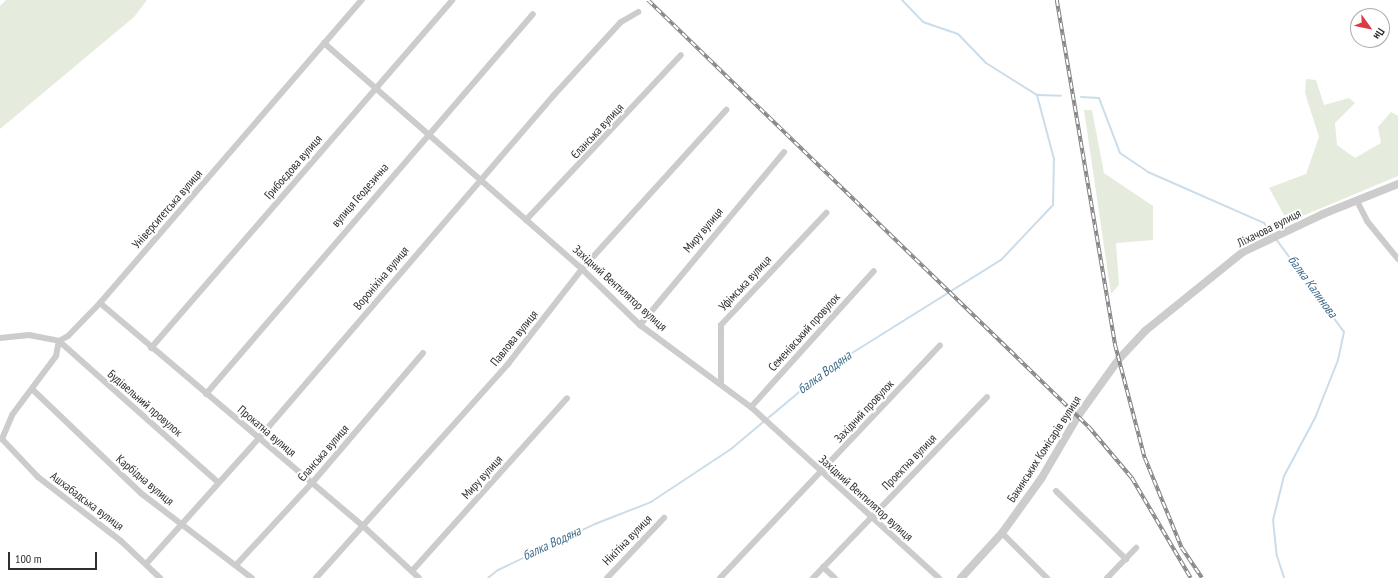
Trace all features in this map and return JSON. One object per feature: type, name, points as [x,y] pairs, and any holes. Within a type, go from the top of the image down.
[{"type":"street","name":"Університетська вулиця","points":[[58,341],[68,336],[100,303],[362,0]]},
{"type":"street","name":"Грибоєдова вулиця","points":[[151,348],[452,0]]},
{"type":"street","name":"Вороніхіна вулиця","points":[[146,564],[258,438],[480,180],[622,22],[638,12]]},
{"type":"street","name":"вулиця Геодезична","points":[[206,394],[427,135],[533,14]]},
{"type":"street","name":"Західний Вентилятор вулиця","points":[[324,43],[427,135],[582,269],[640,324],[751,407],[939,578]]},
{"type":"street","name":"Єланська вулиця","points":[[526,220],[681,55]]},
{"type":"street","name":"Павлова вулиця","points":[[316,578],[508,364],[582,269],[726,110]]},
{"type":"street","name":"Миру вулиця","points":[[640,324],[784,152]]},
{"type":"street","name":"Ліхачова вулиця","points":[[1145,331],[1243,252],[1398,184]]},
{"type":"street","points":[[1357,201],[1367,221],[1398,259]]},
{"type":"street","name":"Уфімська вулиця","points":[[721,384],[722,325],[826,213]]},
{"type":"street","name":"Семенівський провулок","points":[[751,407],[874,271]]},
{"type":"street","name":"Прокатна вулиця","points":[[100,303],[151,348],[363,526],[419,578]]},
{"type":"street","name":"Бакинських Комісарів вулиця","points":[[961,578],[1002,533],[1041,479],[1078,416],[1119,360],[1145,331]]},
{"type":"street","points":[[0,338],[29,335],[58,341],[56,356],[32,390]]},
{"type":"street","name":"Будівельний провулок","points":[[58,341],[218,482]]},
{"type":"street","name":"Західний провулок","points":[[720,578],[822,472],[940,345]]},
{"type":"street","name":"Єланська вулиця","points":[[236,565],[312,483],[423,353]]},
{"type":"street","name":"Ашхабадська вулиця","points":[[32,390],[12,415],[2,439],[38,477],[121,541],[160,578]]},
{"type":"street","name":"Карбідна вулиця","points":[[32,390],[106,462],[180,524],[252,578]]},
{"type":"street","name":"Проектна вулиця","points":[[813,578],[987,397]]},
{"type":"street","name":"Миру вулиця","points":[[412,571],[567,398]]},
{"type":"street","points":[[1056,491],[1126,559]]},
{"type":"street","name":"Нікітіна вулиця","points":[[607,578],[664,518]]},
{"type":"street","points":[[1002,533],[1047,578]]},
{"type":"street","points":[[1108,578],[1136,548]]},
{"type":"street","points":[[824,568],[834,578]]},
{"type":"shaded area","points":[[6,0],[147,0],[134,17],[0,129],[0,6]]},
{"type":"shaded area","points":[[1306,79],[1316,80],[1324,105],[1349,98],[1355,103],[1335,123],[1337,145],[1355,158],[1381,143],[1378,127],[1391,112],[1398,116],[1398,176],[1288,222],[1269,188],[1306,174],[1319,137],[1305,93]]},
{"type":"shaded area","points":[[1084,110],[1092,110],[1104,173],[1153,206],[1153,240],[1116,243],[1119,285],[1111,294]]},
{"type":"waterway","name":"балка Калинова","points":[[902,0],[923,22],[958,34],[986,63],[1037,95],[1061,96]]},
{"type":"waterway","name":"балка Водяна","points":[[488,578],[498,570],[595,524],[651,502],[731,449],[828,368],[1001,260],[1053,205],[1054,159],[1037,95]]},
{"type":"waterway","name":"балка Калинова","points":[[1081,97],[1099,98],[1120,153],[1148,172],[1264,223],[1273,236]]},
{"type":"waterway","name":"балка Калинова","points":[[1276,239],[1344,332],[1338,360],[1315,418],[1284,476],[1273,520],[1277,556],[1284,578]]},
{"type":"railway","points":[[648,0],[1089,427],[1132,478],[1191,578]]},
{"type":"railway","points":[[1057,0],[1115,344],[1145,458],[1182,548],[1202,578]]}]
